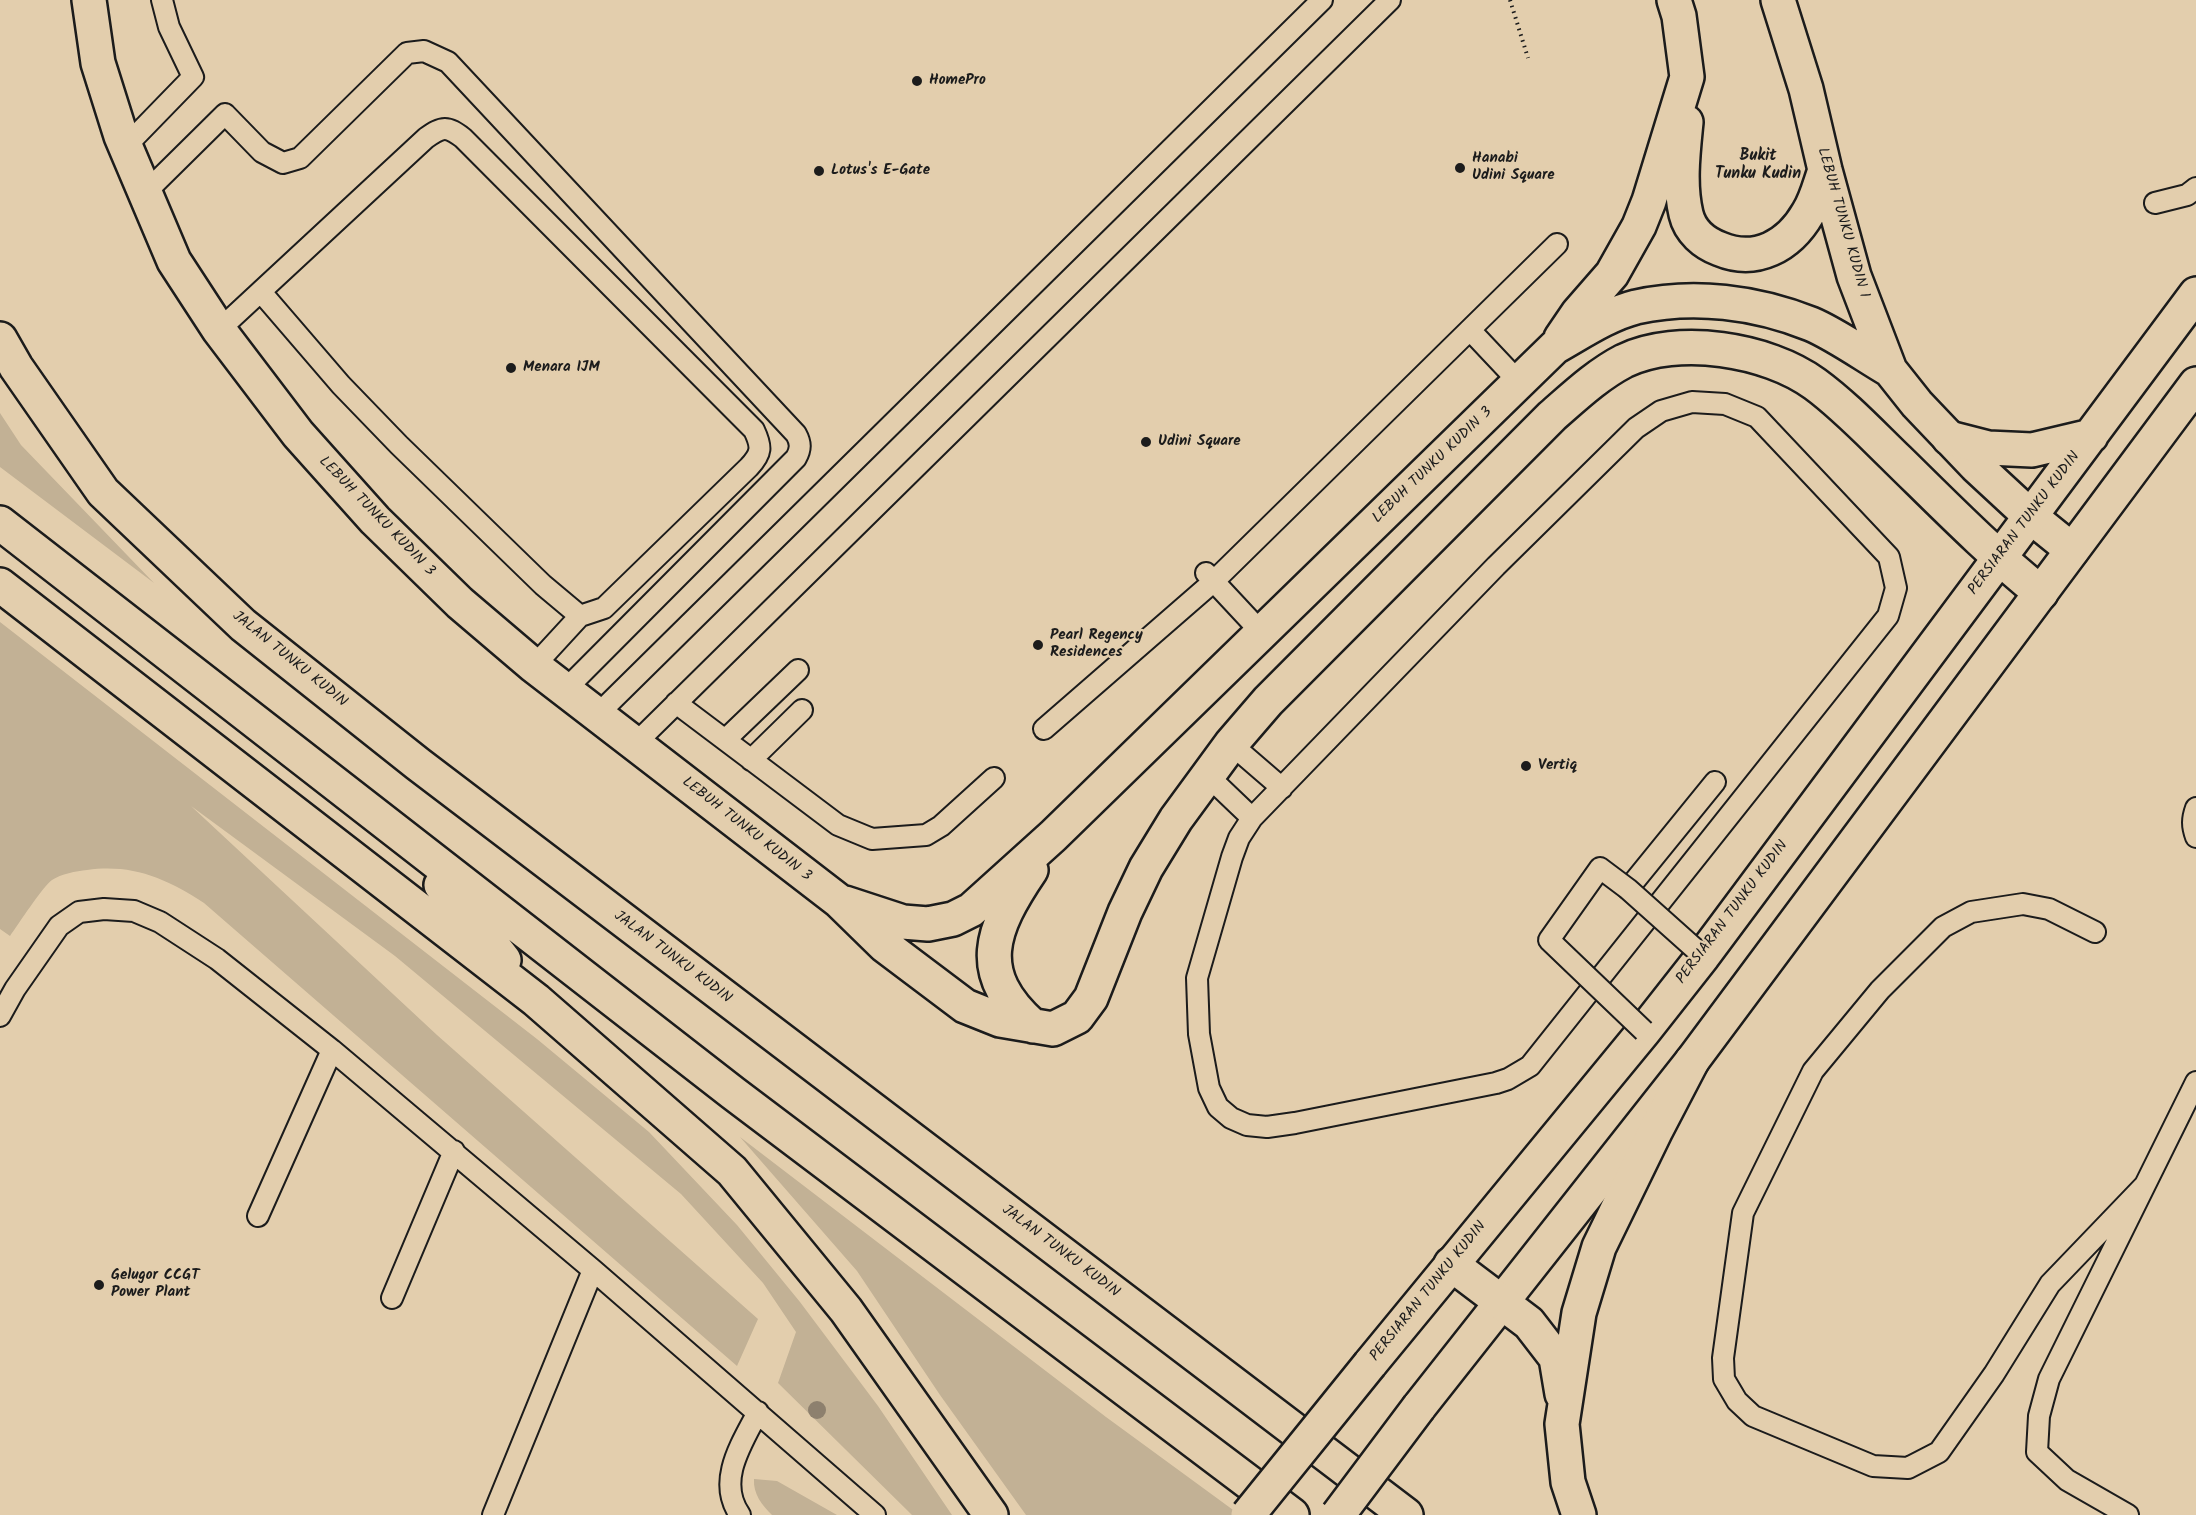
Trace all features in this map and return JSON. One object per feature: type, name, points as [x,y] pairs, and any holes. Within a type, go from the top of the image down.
[{"type":"main road","name":"LEBUH TUNKU KUDIN 3","points":[[90,0],[98,63],[125,147],[174,261],[219,330],[298,434],[375,520],[460,603],[534,666],[839,901],[884,945],[965,1006],[1000,1020],[1053,1029],[1077,1017],[1091,998],[1125,912],[1146,868],[1176,819],[1231,744],[1268,701],[1552,416],[1596,378],[1625,361],[1660,349],[1714,348],[1770,361],[1813,383],[1854,417],[1998,559]]},
{"type":"main road","points":[[1674,0],[1679,16],[1687,77],[1682,185],[1686,216],[1694,231],[1707,244],[1735,255],[1760,254],[1778,245],[1793,233],[1809,212],[1825,170]]},
{"type":"main road","name":"LEBUH TUNKU KUDIN 1","points":[[1778,0],[1806,89],[1854,276],[1890,370],[1948,438],[2030,516],[2072,550]]},
{"type":"main road","points":[[1555,347],[1578,313],[1612,273],[1639,226],[1649,201],[1687,77]]},
{"type":"main road","name":"PERSIARAN TUNKU KUDIN","points":[[1248,1515],[1703,956],[2196,294]]},
{"type":"main road","name":"LEBUH TUNKU KUDIN 3","points":[[839,901],[903,922],[928,924],[953,919],[971,910],[1053,836],[1555,347],[1593,325],[1635,307],[1670,302],[1714,301],[1751,306],[1812,324],[1890,370]]},
{"type":"main road","name":"JALAN TUNKU KUDIN","points":[[0,339],[16,367],[103,492],[243,625],[455,792],[1406,1515]]},
{"type":"main road","points":[[1338,1515],[1501,1302],[1692,1062],[2196,384]]},
{"type":"main road","points":[[1948,438],[1988,448],[2032,450],[2091,436]]},
{"type":"main road","points":[[0,523],[733,1093],[1292,1515]]},
{"type":"main road","points":[[1998,559],[2041,593]]},
{"type":"main road","points":[[0,585],[536,1000],[732,1172],[846,1310],[992,1515]]},
{"type":"main road","points":[[284,743],[456,899],[536,1000]]},
{"type":"main road","name":"LEBUH TUNKU KUDIN 3","points":[[1033,1026],[1015,1009],[1002,991],[995,971],[995,946],[1002,919],[1018,888],[1053,836]]},
{"type":"main road","points":[[1579,1515],[1568,1482],[1563,1424],[1579,1313],[1599,1247],[1692,1062]]},
{"type":"main road","points":[[1451,1264],[1529,1323],[1556,1358],[1564,1408]]},
{"type":"lane","points":[[125,147],[193,77],[169,27],[162,0]]},
{"type":"lane","points":[[597,715],[1322,0]]},
{"type":"lane","points":[[635,744],[1390,0]]},
{"type":"lane","points":[[144,194],[225,114],[262,153],[283,163],[300,158],[407,53],[424,51],[448,62],[796,434],[800,441],[800,450],[796,458],[565,690]]},
{"type":"lane","points":[[219,330],[426,138],[438,129],[451,129],[464,138],[754,430],[761,444],[758,458],[604,608],[580,616],[534,666]]},
{"type":"lane","points":[[2155,203],[2187,195],[2196,188]]},
{"type":"lane","points":[[1044,729],[1209,577],[1470,330],[1557,244]]},
{"type":"lane","points":[[261,292],[341,385],[399,445],[543,585],[580,616]]},
{"type":"lane","points":[[1470,330],[1519,382]]},
{"type":"lane","points":[[1692,402],[1725,404],[1756,417],[1889,557],[1896,588],[1888,616],[1538,1057],[1530,1066],[1508,1079],[1268,1127],[1247,1125],[1230,1118],[1218,1107],[1209,1088],[1199,1034],[1197,978],[1239,838],[1252,818],[1282,788],[1496,566],[1636,428],[1661,411],[1692,402]]},
{"type":"lane","points":[[1209,577],[1261,632]]},
{"type":"lane","points":[[725,740],[798,670]]},
{"type":"lane","points":[[676,703],[838,825],[872,839],[926,835],[941,826],[994,778]]},
{"type":"lane","points":[[751,760],[802,710]]},
{"type":"lane","points":[[1231,744],[1282,788]]},
{"type":"lane","points":[[1207,775],[1252,818]]},
{"type":"lane","points":[[1628,889],[1715,782]]},
{"type":"lane","points":[[2196,808],[2192,828],[2196,837]]},
{"type":"lane","points":[[1644,1031],[1549,940],[1600,868],[1628,889],[1703,956]]},
{"type":"lane","points":[[2095,932],[2049,909],[2023,904],[1971,912],[1943,927],[1880,990],[1813,1071],[1743,1213],[1723,1358],[1724,1379],[1737,1401],[1753,1416],[1874,1466],[1908,1468],[1939,1452],[1994,1374],[2050,1284],[2145,1185]]},
{"type":"lane","points":[[0,1016],[8,984],[59,926],[79,912],[104,909],[134,912],[160,922],[217,959],[454,1151],[875,1515]]},
{"type":"lane","points":[[258,1216],[332,1050]]},
{"type":"lane","points":[[2128,1515],[2067,1480],[2037,1452],[2039,1416],[2049,1379],[2196,1082]]},
{"type":"lane","points":[[392,1298],[454,1151]]},
{"type":"lane","points":[[493,1515],[593,1270]]},
{"type":"lane","points":[[740,1515],[729,1487],[733,1461],[758,1412]]},
{"type":"path","points":[[1510,0],[1528,58]]},
{"type":"shaded area","points":[[0,413],[21,445],[154,583],[0,467]]},
{"type":"shaded area","points":[[0,622],[537,1039],[649,1132],[737,1225],[800,1302],[878,1406],[952,1515],[912,1515],[778,1383],[796,1332],[763,1283],[681,1194],[395,956],[191,806],[437,1035],[758,1319],[737,1366],[204,903],[190,894],[162,880],[134,871],[104,869],[78,871],[52,880],[37,897],[10,936],[0,929]]},
{"type":"shaded area","points":[[740,1137],[1106,1417],[1240,1515],[1026,1515],[940,1395],[857,1271]]},
{"type":"shaded area","points":[[754,1479],[777,1481],[837,1515],[772,1515],[759,1499]]},
{"type":"place","name":"HomePro","points":[[917,81]]},
{"type":"place","name":"Hanabi Udini Square","points":[[1460,168]]},
{"type":"place","name":"Lotus's E-Gate","points":[[819,171]]},
{"type":"place","name":"Menara IJM","points":[[511,368]]},
{"type":"place","name":"Udini Square","points":[[1146,442]]},
{"type":"place","name":"Pearl Regency Residences","points":[[1038,645]]},
{"type":"place","name":"Vertiq","points":[[1526,766]]},
{"type":"place","name":"Gelugor CCGT Power Plant","points":[[99,1285]]},
{"type":"district","name":"Bukit Tunku Kudin","points":[[1758,166]]}]
